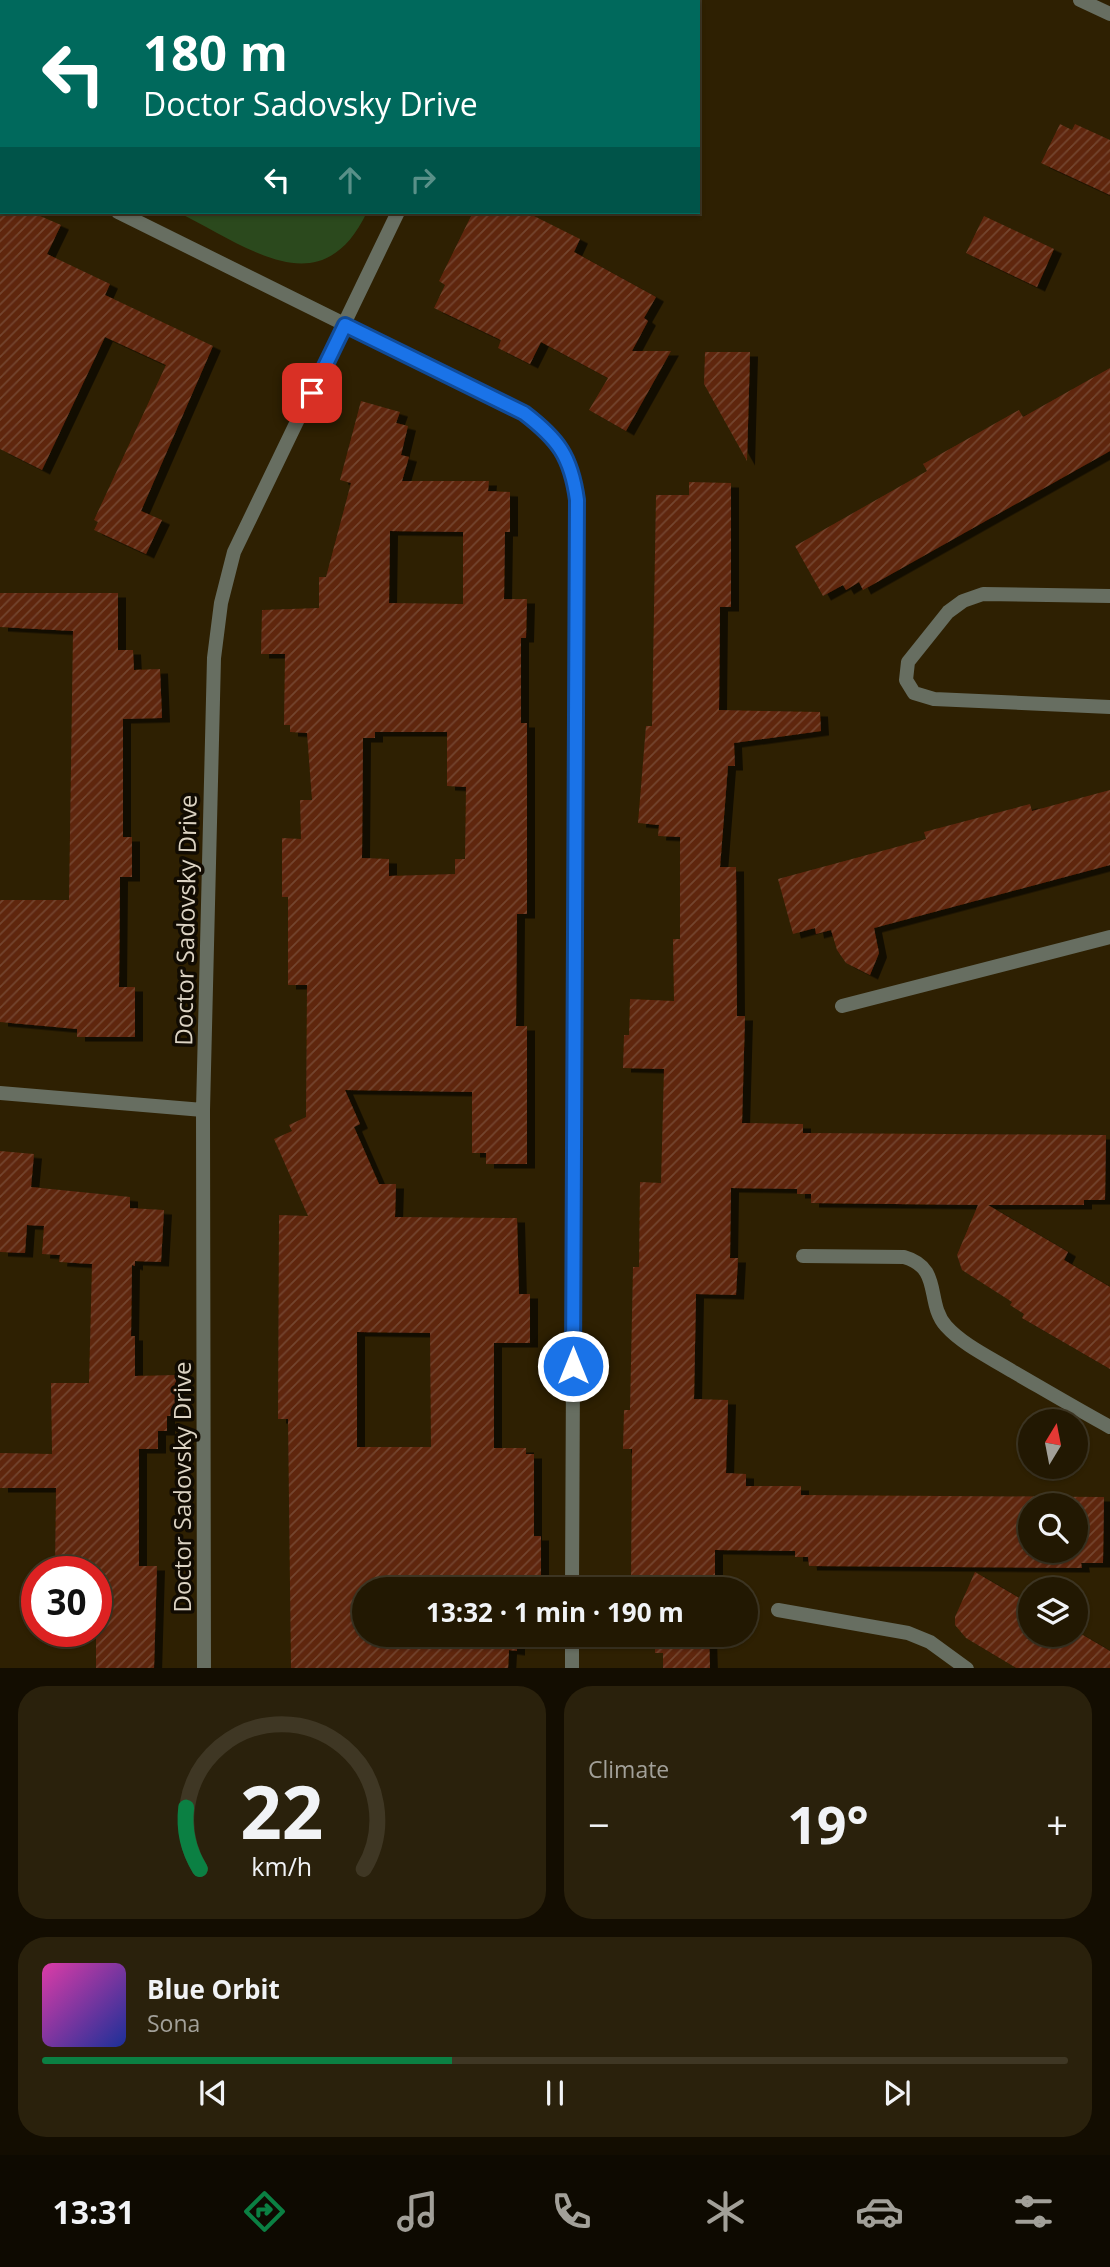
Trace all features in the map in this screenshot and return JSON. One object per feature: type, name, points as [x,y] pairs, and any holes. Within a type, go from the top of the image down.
[{"type":"street","points":[[1080,0],[1110,14]]},
{"type":"street","points":[[122,214],[524,413],[549,432],[564,452],[574,477],[577,500],[572,1577]]},
{"type":"street","name":"Doctor Sadovsky Drive","points":[[204,1668],[203,1110],[214,658],[220,603],[234,552],[397,214]]},
{"type":"street","points":[[1110,596],[984,594],[963,601],[948,612],[908,662],[906,680],[914,693],[934,699],[1110,707]]},
{"type":"street","points":[[842,1006],[1110,937]]},
{"type":"street","points":[[0,1093],[203,1110]]},
{"type":"street","points":[[803,1256],[904,1258],[919,1261],[929,1275],[938,1313],[947,1326],[981,1353],[1110,1427]]},
{"type":"street","points":[[778,1610],[908,1633],[930,1642],[967,1668]]},
{"type":"street","points":[[572,1647],[572,1668]]},
{"type":"green space","points":[[181,214],[366,214],[348,241],[328,258],[305,263],[281,261],[229,240]]},
{"type":"building","points":[[1060,124],[1072,130],[1075,124],[1110,140],[1110,195],[1041,163]]},
{"type":"building","points":[[0,214],[36,214],[61,225],[47,254],[110,284],[105,295],[213,346],[141,511],[162,520],[146,554],[94,530],[98,522],[94,520],[166,365],[105,337],[42,470],[0,449]]},
{"type":"building","points":[[472,214],[530,214],[580,239],[574,252],[656,297],[644,318],[648,321],[632,351],[671,351],[626,431],[589,410],[608,378],[541,342],[530,364],[498,348],[501,340],[434,308],[445,285],[439,281]]},
{"type":"building","points":[[984,216],[1054,249],[1037,287],[966,253]]},
{"type":"building","points":[[705,352],[750,352],[747,461],[704,384]]},
{"type":"building","points":[[1110,368],[1110,451],[863,590],[859,582],[846,590],[843,585],[823,596],[795,546],[927,471],[923,464],[1019,410],[1023,417]]},
{"type":"building","points":[[361,401],[400,412],[396,423],[408,426],[401,455],[409,457],[402,481],[489,481],[488,491],[510,492],[510,532],[505,532],[504,599],[527,599],[526,638],[521,638],[521,723],[527,723],[527,914],[517,914],[516,1026],[527,1026],[527,1164],[486,1164],[486,1153],[472,1153],[472,1092],[345,1090],[360,1124],[354,1127],[379,1184],[396,1184],[395,1217],[517,1218],[519,1294],[530,1294],[530,1343],[494,1343],[494,1448],[526,1448],[526,1454],[534,1454],[534,1536],[541,1536],[541,1577],[352,1577],[352,1647],[517,1647],[517,1651],[509,1650],[508,1668],[291,1668],[288,1419],[278,1419],[279,1215],[308,1216],[274,1139],[292,1131],[289,1125],[306,1117],[307,985],[288,985],[288,897],[282,897],[282,838],[301,839],[300,800],[312,800],[307,733],[290,732],[290,725],[284,725],[285,654],[261,654],[262,610],[319,608],[319,577],[326,577],[351,483],[340,480]],"holes":[[[390,531],[463,532],[463,604],[389,603]],[[375,732],[447,732],[447,786],[466,787],[465,859],[455,859],[455,874],[389,876],[389,859],[362,858],[363,738],[375,738]],[[357,1332],[430,1333],[431,1447],[357,1447]]]},
{"type":"building","points":[[689,482],[731,483],[731,607],[720,607],[719,710],[820,712],[821,731],[734,743],[735,766],[728,766],[720,867],[736,867],[737,1016],[745,1016],[742,1123],[803,1124],[803,1133],[1106,1135],[1105,1200],[1084,1200],[1084,1205],[988,1205],[1068,1252],[1064,1260],[1110,1287],[1110,1369],[1022,1318],[1024,1314],[1010,1305],[1012,1302],[962,1270],[957,1255],[978,1205],[811,1203],[811,1194],[797,1194],[797,1189],[731,1188],[730,1258],[738,1258],[736,1295],[696,1294],[694,1399],[728,1400],[726,1473],[746,1474],[746,1486],[801,1486],[801,1495],[1018,1496],[1018,1563],[1081,1563],[1082,1568],[809,1566],[808,1557],[795,1557],[795,1551],[715,1550],[715,1577],[631,1577],[632,1449],[623,1449],[624,1410],[630,1410],[633,1267],[639,1267],[640,1182],[661,1183],[664,1069],[623,1068],[624,1035],[629,1035],[630,999],[674,1001],[673,939],[680,939],[680,837],[658,836],[659,825],[638,823],[646,726],[652,726],[656,495],[689,495]]},
{"type":"building","points":[[0,593],[118,593],[118,650],[133,650],[134,670],[160,669],[162,718],[123,719],[123,837],[132,837],[132,877],[120,877],[119,987],[135,987],[135,1037],[77,1037],[77,1029],[0,1022],[0,900],[69,900],[73,631],[0,627]]},
{"type":"building","points":[[1110,790],[1110,865],[874,928],[879,953],[870,975],[846,963],[837,950],[831,930],[816,934],[815,928],[793,934],[778,879],[926,839],[924,832],[1030,804],[1032,811]]},
{"type":"building","points":[[0,1151],[34,1154],[31,1187],[130,1197],[130,1208],[164,1210],[161,1262],[135,1261],[135,1266],[132,1265],[131,1336],[135,1336],[135,1376],[176,1375],[176,1416],[167,1416],[167,1431],[158,1431],[158,1449],[139,1449],[139,1566],[157,1566],[154,1668],[96,1668],[96,1647],[112,1647],[112,1556],[55,1556],[56,1488],[0,1488],[0,1453],[52,1454],[51,1383],[89,1383],[92,1264],[59,1262],[60,1255],[42,1254],[44,1226],[27,1225],[25,1253],[0,1252]]},
{"type":"building","points":[[1088,1497],[1104,1497],[1103,1563],[1088,1563]]},
{"type":"building","points":[[975,1572],[1018,1597],[1018,1647],[1088,1647],[1088,1638],[1110,1651],[1110,1668],[1016,1668],[966,1638],[955,1625],[955,1617]]},
{"type":"building","points":[[655,1647],[709,1647],[710,1668],[663,1668],[663,1653],[655,1653]]},
{"type":"route","points":[[312,393],[345,325],[524,413],[549,432],[564,452],[574,477],[577,500],[573,1366]]}]
